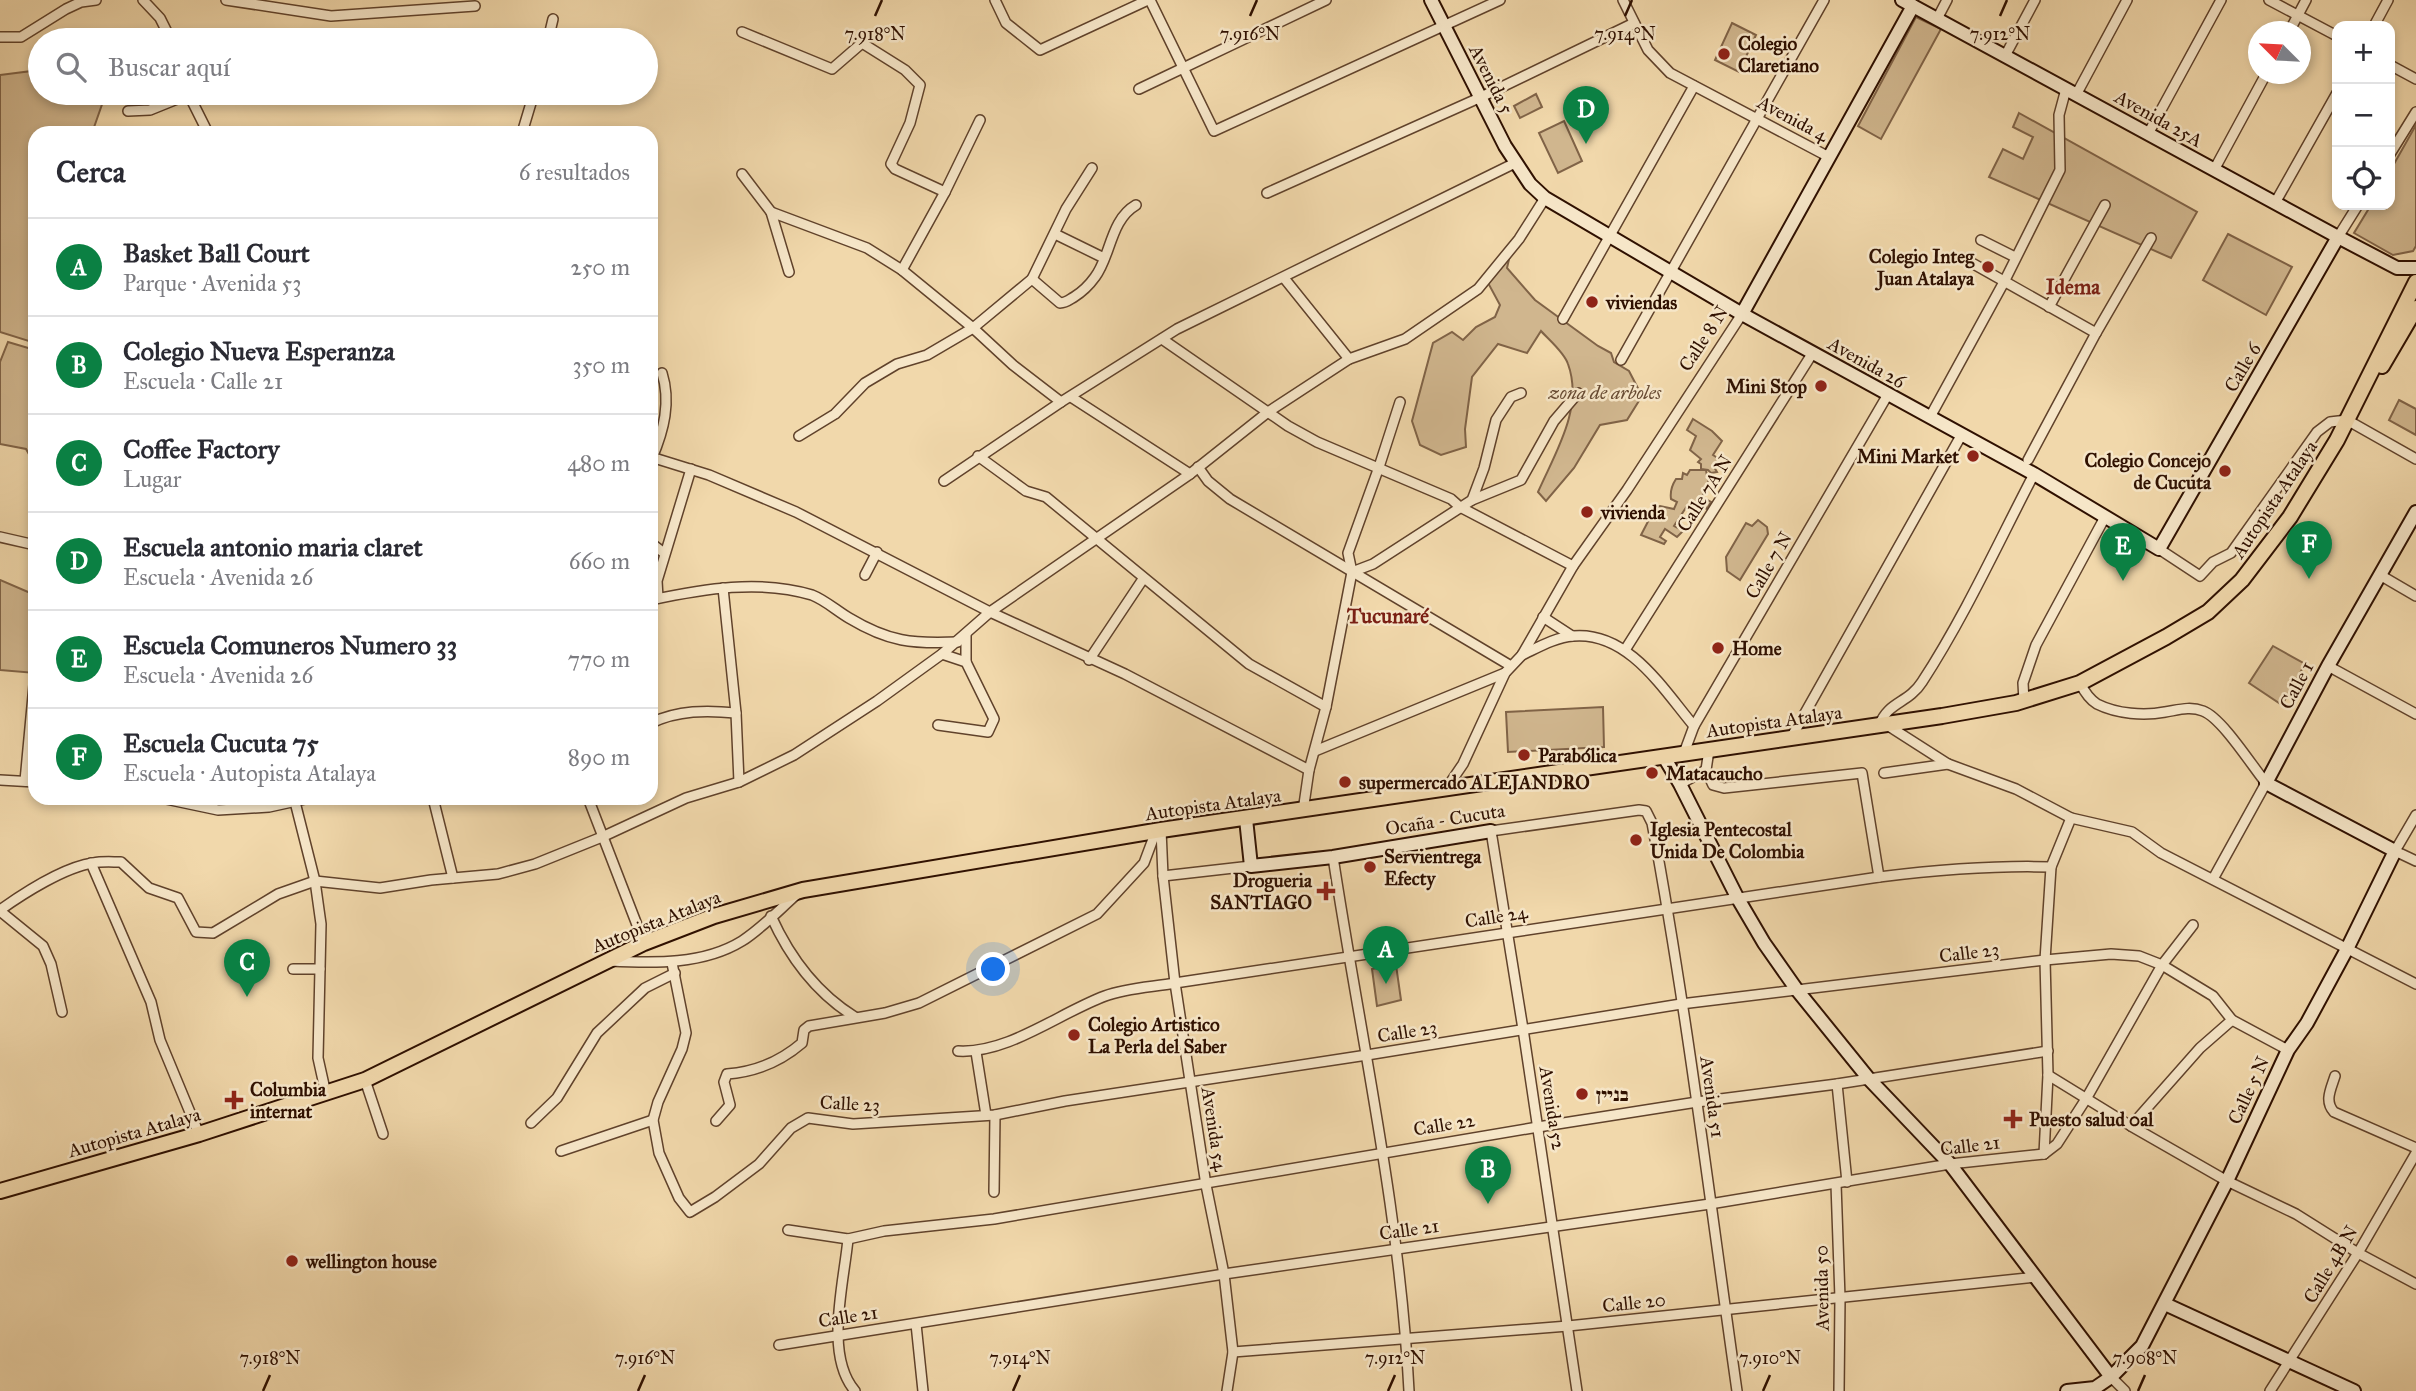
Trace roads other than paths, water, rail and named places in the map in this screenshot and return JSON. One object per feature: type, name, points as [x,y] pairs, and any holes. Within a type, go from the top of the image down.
[{"type":"main road","name":"Autopista Atalaya","points":[[0,1191],[199,1134],[365,1080],[643,943],[714,916],[803,890],[1159,831],[1883,725],[2024,701],[2080,683],[2208,612],[2242,580],[2290,517],[2355,405],[2392,351],[2414,294]]},
{"type":"street","points":[[35,28],[80,1],[96,0]]},
{"type":"street","points":[[143,0],[160,18],[165,28]]},
{"type":"street","points":[[226,0],[331,16],[475,6]]},
{"type":"street","points":[[995,0],[1006,23],[1040,51],[1149,0],[1214,131],[1500,0]]},
{"type":"street","points":[[1139,89],[1325,0]]},
{"type":"street","name":"Avenida 5","points":[[1431,0],[1479,97],[1519,168]]},
{"type":"street","name":"Avenida 4","points":[[1623,0],[1648,50],[1670,73],[1829,157]]},
{"type":"street","points":[[1621,360],[1825,0]]},
{"type":"street","points":[[1937,19],[1948,0]]},
{"type":"street","points":[[2005,56],[2035,0]]},
{"type":"street","points":[[1930,418],[2004,282],[2060,170],[2059,115],[2127,0]]},
{"type":"street","points":[[2148,134],[2221,0]]},
{"type":"street","points":[[2269,0],[2332,33]]},
{"type":"street","points":[[2295,21],[2306,0]]},
{"type":"street","points":[[2377,21],[2388,0]]},
{"type":"street","name":"Avenida 25A","points":[[1908,3],[2397,268],[2416,268]]},
{"type":"street","name":"Calle 8 N","points":[[1446,789],[1463,764],[1508,670],[1522,655],[1573,566],[1627,490],[1742,314],[1829,157],[1908,3]]},
{"type":"street","points":[[551,28],[553,19]]},
{"type":"street","points":[[1267,193],[1634,23]]},
{"type":"street","points":[[742,32],[832,69],[862,43],[905,70],[919,82],[920,89],[910,122],[891,164],[895,169],[945,192]]},
{"type":"street","points":[[0,37],[21,37],[28,33]]},
{"type":"street","points":[[2395,68],[2416,79]]},
{"type":"street","points":[[2214,170],[2261,84]]},
{"type":"street","points":[[1563,318],[1694,86]]},
{"type":"street","points":[[2275,204],[2332,102]]},
{"type":"street","points":[[128,111],[150,110],[162,105]]},
{"type":"street","points":[[195,105],[205,126]]},
{"type":"street","points":[[524,126],[530,105]]},
{"type":"street","points":[[2394,147],[2416,112]]},
{"type":"street","points":[[902,270],[945,192],[980,120]]},
{"type":"street","points":[[799,436],[835,414],[865,383],[897,364],[927,355],[972,328],[1032,279],[1066,209],[1092,168]]},
{"type":"street","points":[[944,481],[978,456],[1161,339],[1519,168]]},
{"type":"street","name":"Avenida 26","points":[[1519,168],[1530,184],[1545,198],[1812,354],[2034,474],[2200,576],[2213,562],[2231,553],[2317,432],[2330,422],[2347,420]]},
{"type":"street","points":[[742,174],[771,212],[789,272]]},
{"type":"street","points":[[62,1012],[51,964],[43,946],[0,911],[26,892],[92,863],[121,862],[149,888],[178,898],[196,932],[213,933],[278,894],[315,881],[380,888],[498,874],[535,864],[686,798],[739,782],[794,755],[877,701],[942,654],[990,612],[1189,474],[1268,412],[1349,359],[1405,339],[1478,289],[1519,239],[1545,198]]},
{"type":"street","points":[[1032,279],[1059,303],[1065,303],[1096,276],[1121,221],[1136,205]]},
{"type":"street","points":[[2049,307],[2105,205]]},
{"type":"street","name":"Calle 6","points":[[2159,549],[2355,210]]},
{"type":"street","points":[[771,212],[867,248],[902,270],[1013,365],[1062,402]]},
{"type":"street","points":[[1055,234],[1104,258]]},
{"type":"street","points":[[2028,460],[2151,238]]},
{"type":"street","points":[[1981,240],[2015,257]]},
{"type":"street","points":[[1963,258],[2096,333]]},
{"type":"street","points":[[2397,268],[2414,294]]},
{"type":"street","points":[[1284,278],[1349,359]]},
{"type":"street","points":[[1161,339],[1288,426],[1317,442],[1451,499],[1460,507],[1573,566]]},
{"type":"street","name":"Calle 7A N","points":[[1625,650],[1812,354]]},
{"type":"street","points":[[658,442],[668,392],[662,373]]},
{"type":"street","points":[[1472,500],[1484,468],[1496,420],[1511,397],[1521,393]]},
{"type":"street","points":[[1352,572],[1373,564],[1472,500],[1521,481],[1554,421],[1578,393]]},
{"type":"street","name":"Calle 7 N","points":[[1684,753],[1694,726],[1887,396]]},
{"type":"street","points":[[1071,397],[1189,474]]},
{"type":"street","points":[[1303,810],[1352,572],[1348,553],[1401,402]]},
{"type":"street","points":[[2347,420],[2416,459]]},
{"type":"street","points":[[1791,738],[1962,434]]},
{"type":"street","points":[[978,456],[1026,491],[1046,496],[1249,664],[1326,707]]},
{"type":"street","points":[[658,459],[691,469],[796,512],[990,612],[1173,699],[1310,770]]},
{"type":"street","points":[[1198,467],[1208,481],[1230,499],[1508,670]]},
{"type":"street","points":[[658,577],[691,469]]},
{"type":"street","points":[[2034,474],[1961,615],[1921,685],[1906,700],[1889,708],[1884,714],[1883,725],[1948,764],[2016,789],[2071,818],[2132,832],[2161,853],[2416,984]]},
{"type":"street","name":"Calle 1","points":[[2213,879],[2328,666],[2416,512]]},
{"type":"street","points":[[2024,701],[2023,683],[2036,645],[2105,517]]},
{"type":"street","points":[[0,537],[28,543]]},
{"type":"street","points":[[658,548],[664,553]]},
{"type":"street","points":[[865,575],[877,552]]},
{"type":"street","points":[[2380,575],[2416,596]]},
{"type":"street","points":[[1089,660],[1143,579]]},
{"type":"street","points":[[658,599],[723,588],[779,587],[814,596],[852,620],[880,634],[906,642],[958,642]]},
{"type":"street","points":[[723,588],[736,713],[739,782]]},
{"type":"street","points":[[1542,617],[1572,636]]},
{"type":"street","points":[[938,725],[989,732],[992,726],[994,719],[966,662],[965,635]]},
{"type":"street","points":[[1522,655],[1572,636],[1602,639],[1625,650],[1649,672],[1694,726]]},
{"type":"street","points":[[942,654],[966,662]]},
{"type":"street","points":[[2328,666],[2416,714]]},
{"type":"street","points":[[1315,751],[1508,670]]},
{"type":"street","points":[[2080,683],[2097,704],[2125,712],[2140,715],[2187,708],[2201,710],[2214,717],[2266,783],[2416,862]]},
{"type":"street","points":[[658,721],[684,713],[736,713]]},
{"type":"street","points":[[1709,750],[1706,770],[1713,785],[1724,788],[1862,773],[1879,877]]},
{"type":"street","points":[[1664,757],[1737,897],[1764,943],[1797,990],[1869,1079],[1950,1164],[2111,1377],[2125,1391]]},
{"type":"street","points":[[1884,773],[1948,764]]},
{"type":"street","points":[[1680,784],[1706,770]]},
{"type":"street","points":[[0,780],[28,781]]},
{"type":"street","points":[[194,805],[218,810],[272,805]]},
{"type":"street","points":[[295,805],[315,881],[321,924],[318,1058],[326,1094]]},
{"type":"street","points":[[435,805],[453,878]]},
{"type":"street","points":[[591,805],[643,943]]},
{"type":"street","name":"Ocaña - Cucuta","points":[[1163,876],[1333,857],[1491,831],[1646,811]]},
{"type":"street","name":"Avenida 51","points":[[1646,811],[1652,823],[1668,908],[1698,1102],[1737,1391]]},
{"type":"street","name":"Calle 5 N","points":[[2111,1377],[2142,1346],[2165,1304],[2227,1181],[2288,1050],[2307,1023],[2416,815]]},
{"type":"street","points":[[2044,1154],[2048,1075],[2045,960],[2051,867],[2071,818]]},
{"type":"street","points":[[1246,819],[1251,866]]},
{"type":"street","points":[[716,1121],[730,1105],[724,1082],[727,1074],[758,1069],[795,1049],[802,1043],[804,1030],[809,1026],[885,1013],[919,1003],[1097,914],[1144,863],[1159,831]]},
{"type":"street","name":"Avenida 54","points":[[1159,831],[1175,984],[1206,1185],[1224,1274],[1233,1352],[1227,1391]]},
{"type":"street","name":"Avenida 52","points":[[1491,831],[1577,1391]]},
{"type":"street","points":[[1333,857],[1383,1152],[1407,1338],[1409,1391]]},
{"type":"street","points":[[92,863],[151,1002],[160,1040],[199,1134]]},
{"type":"street","name":"Calle 24","points":[[958,1051],[976,1052],[1030,1032],[1107,995],[1348,956],[1879,877],[1950,868],[2006,865],[2051,867]]},
{"type":"street","points":[[605,961],[672,963],[713,953],[742,941],[803,890]]},
{"type":"street","points":[[771,916],[799,965],[820,990],[855,1017]]},
{"type":"street","points":[[2044,1154],[2057,1144],[2086,1099],[2162,965],[2193,925]]},
{"type":"street","name":"Calle 23","points":[[653,1120],[664,1165],[679,1198],[690,1212],[759,1164],[791,1128],[808,1118],[853,1124],[990,1115],[1681,1004],[2111,954],[2139,956],[2162,965],[2213,996],[2232,1020]]},
{"type":"street","points":[[561,1151],[653,1120],[687,1033],[672,963]]},
{"type":"street","points":[[293,970],[320,969]]},
{"type":"street","points":[[531,1122],[556,1098],[597,1033],[645,988],[675,973]]},
{"type":"street","points":[[2131,1126],[2200,1048],[2232,1020],[2288,1050]]},
{"type":"street","name":"Calle 22","points":[[848,1239],[884,1231],[994,1219],[1206,1185],[1538,1126],[2048,1051]]},
{"type":"street","points":[[976,1052],[990,1115],[994,1192]]},
{"type":"street","points":[[2048,1075],[2227,1181],[2297,1214],[2358,1253],[2416,1284]]},
{"type":"street","points":[[2335,1076],[2328,1099],[2329,1107],[2334,1112],[2416,1148]]},
{"type":"street","points":[[365,1080],[383,1134]]},
{"type":"street","points":[[1837,1084],[1847,1182]]},
{"type":"street","name":"Calle 4B N","points":[[2270,1391],[2358,1253],[2416,1153]]},
{"type":"street","name":"Calle 21","points":[[779,1345],[1224,1274],[1710,1204],[1950,1164],[2044,1154]]},
{"type":"street","name":"Avenida 50","points":[[1836,1184],[1840,1298],[1839,1391]]},
{"type":"street","points":[[788,1230],[848,1239],[837,1335],[841,1368],[855,1391]]},
{"type":"street","name":"Calle 20","points":[[1233,1352],[1568,1326],[2037,1277]]},
{"type":"street","points":[[2165,1304],[2354,1391]]},
{"type":"street","points":[[916,1324],[923,1391]]},
{"type":"street","points":[[2067,1391],[2095,1388],[2111,1377]]},
{"type":"place","name":"Colegio Claretiano","points":[[1724,54]]},
{"type":"place","name":"Escuela antonio maria claret","points":[[1586,144]]},
{"type":"place","name":"Colegio Integ Juan Atalaya","points":[[1988,267]]},
{"type":"place","name":"viviendas","points":[[1592,302]]},
{"type":"place","name":"Mini Stop","points":[[1821,386]]},
{"type":"place","name":"Mini Market","points":[[1973,456]]},
{"type":"place","name":"Colegio Concejo de Cucuta","points":[[2225,471]]},
{"type":"place","name":"vivienda","points":[[1587,512]]},
{"type":"place","name":"Escuela Cucuta 75","points":[[2309,579]]},
{"type":"place","name":"Escuela Comuneros Numero 33","points":[[2123,581]]},
{"type":"place","name":"Home","points":[[1718,648]]},
{"type":"place","name":"Parabólica","points":[[1524,755]]},
{"type":"place","name":"Matacaucho","points":[[1652,773]]},
{"type":"place","name":"supermercado ALEJANDRO","points":[[1345,782]]},
{"type":"place","name":"Iglesia Pentecostal Unida De Colombia","points":[[1636,840]]},
{"type":"place","name":"Servientrega Efecty","points":[[1370,867]]},
{"type":"place","name":"Drogueria SANTIAGO","points":[[1326,891]]},
{"type":"place","name":"Basket Ball Court","points":[[1386,984]]},
{"type":"place","name":"Coffee Factory","points":[[247,997]]},
{"type":"place","name":"Colegio Artistico La Perla del Saber","points":[[1074,1035]]},
{"type":"place","name":"בניין","points":[[1582,1094]]},
{"type":"place","name":"Columbia internat","points":[[234,1100]]},
{"type":"place","name":"Puesto salud 0al","points":[[2013,1119]]},
{"type":"place","name":"Colegio Nueva Esperanza","points":[[1488,1204]]},
{"type":"place","name":"wellington house","points":[[292,1261]]},
{"type":"district","name":"Idema","points":[[2073,287]]},
{"type":"district","name":"Tucunaré","points":[[1388,616]]},
{"type":"park label","name":"zona de arboles","points":[[1605,392]]}]
